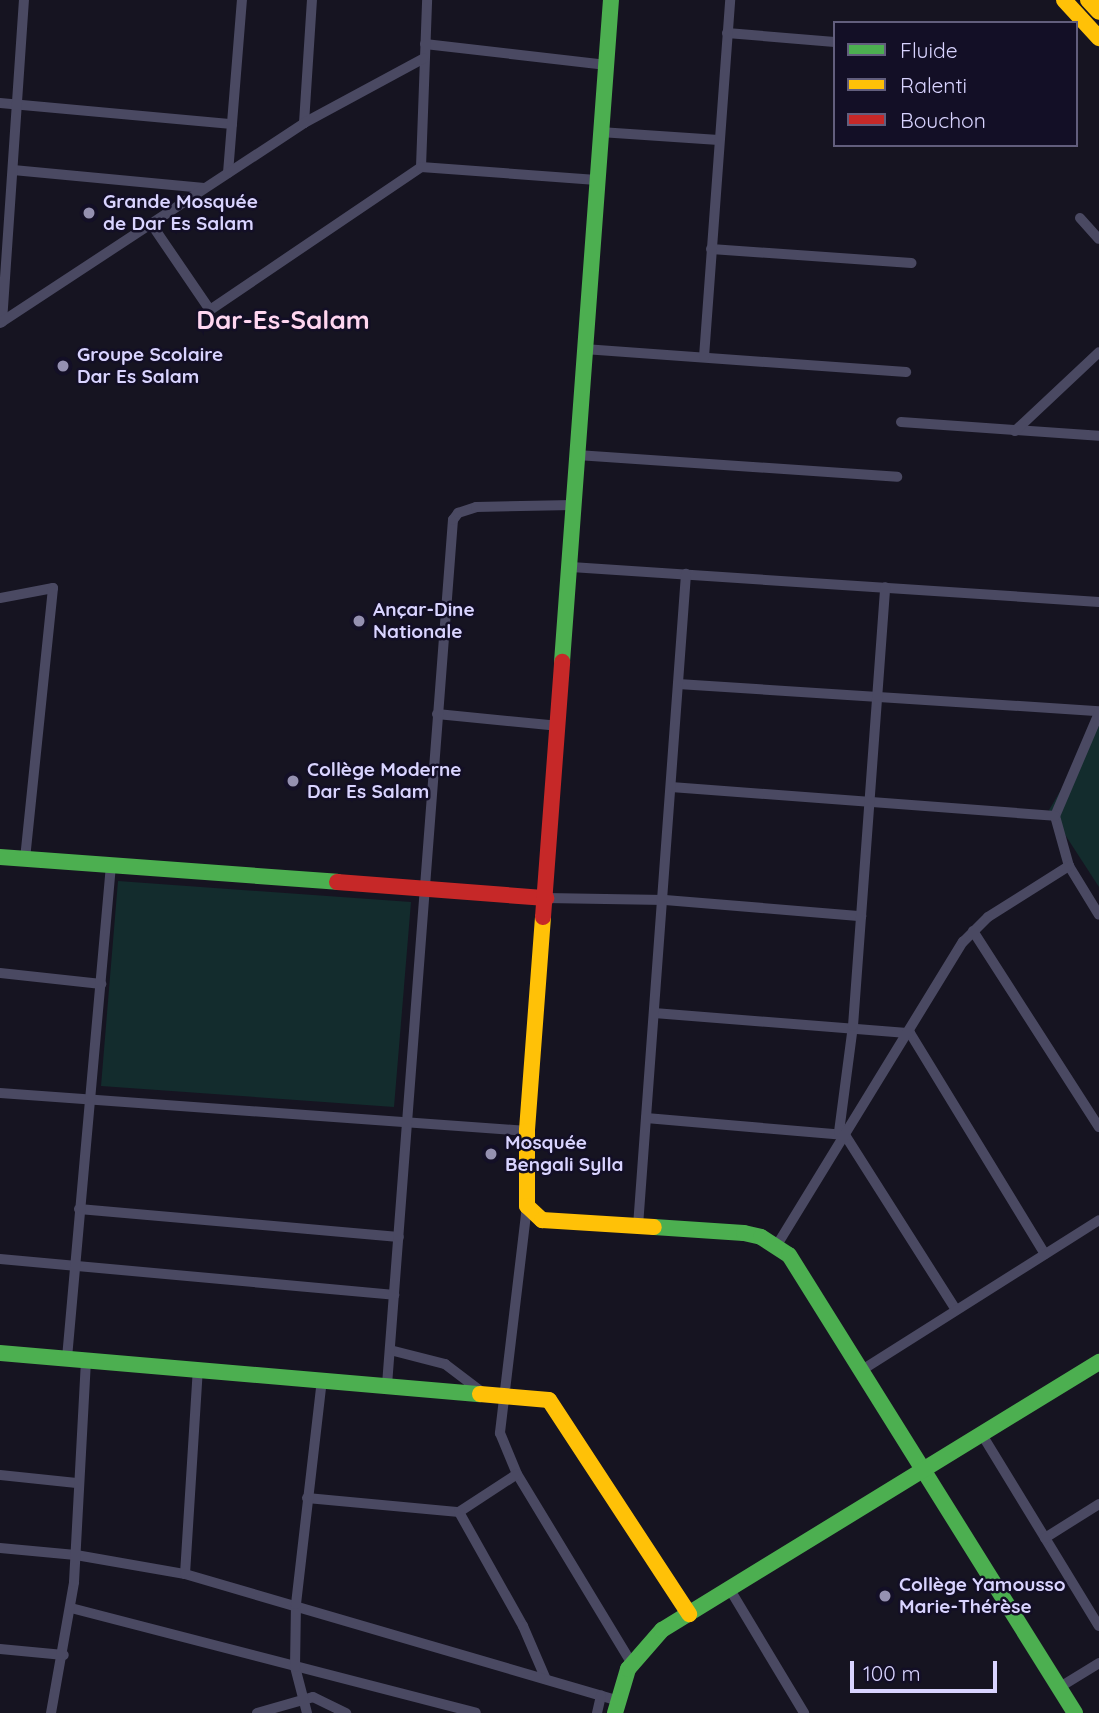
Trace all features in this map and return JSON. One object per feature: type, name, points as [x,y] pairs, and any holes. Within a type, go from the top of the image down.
[{"type":"main road","points":[[611,0],[527,1132],[527,1206],[542,1220],[744,1233],[777,1245],[789,1255],[1076,1713]]},
{"type":"main road","points":[[1064,0],[1099,38]]},
{"type":"main road","points":[[1088,0],[1099,12]]},
{"type":"main road","points":[[0,857],[111,868],[546,898]]},
{"type":"main road","points":[[0,1353],[551,1401],[689,1614]]},
{"type":"main road","points":[[616,1707],[632,1664],[654,1637],[729,1588],[1099,1362]]},
{"type":"street","points":[[1,322],[13,170],[14,104],[24,0]]},
{"type":"street","points":[[228,173],[242,0]]},
{"type":"street","points":[[304,123],[312,0]]},
{"type":"street","points":[[421,167],[427,0]]},
{"type":"street","points":[[704,357],[730,0]]},
{"type":"street","points":[[727,33],[833,41]]},
{"type":"street","points":[[425,44],[607,65]]},
{"type":"street","points":[[1,322],[304,123],[424,58]]},
{"type":"street","points":[[0,103],[232,124]]},
{"type":"street","points":[[600,132],[719,140]]},
{"type":"street","points":[[152,225],[210,310],[421,167],[597,180]]},
{"type":"street","points":[[13,170],[204,188]]},
{"type":"street","points":[[1080,218],[1099,239]]},
{"type":"street","points":[[711,249],[912,263]]},
{"type":"street","points":[[584,349],[906,372]]},
{"type":"street","points":[[1015,431],[1099,352]]},
{"type":"street","points":[[901,422],[1099,436]]},
{"type":"street","points":[[577,456],[897,477]]},
{"type":"street","points":[[387,1385],[436,714],[453,520],[458,513],[476,507],[573,505]]},
{"type":"street","points":[[571,567],[1099,602]]},
{"type":"street","points":[[639,1226],[665,900],[686,574]]},
{"type":"street","points":[[886,587],[853,1026],[842,1133],[956,1310]]},
{"type":"street","points":[[0,598],[53,588],[25,859]]},
{"type":"street","points":[[678,684],[1099,712],[1055,816],[1069,866],[1097,907]]},
{"type":"street","points":[[436,714],[559,726]]},
{"type":"street","points":[[671,787],[1055,816]]},
{"type":"street","points":[[777,1245],[842,1133],[910,1033],[973,931],[1069,866]]},
{"type":"street","points":[[67,1358],[111,868]]},
{"type":"street","points":[[546,898],[665,900],[861,916]]},
{"type":"street","points":[[973,931],[1099,1127]]},
{"type":"street","points":[[0,973],[101,984]]},
{"type":"street","points":[[654,1013],[853,1026],[910,1033]]},
{"type":"street","points":[[910,1033],[1045,1254]]},
{"type":"street","points":[[0,1093],[527,1132]]},
{"type":"street","points":[[646,1118],[842,1133]]},
{"type":"street","points":[[527,1206],[495,1397],[500,1433],[517,1474],[632,1664]]},
{"type":"street","points":[[79,1209],[399,1237]]},
{"type":"street","points":[[862,1370],[1099,1220]]},
{"type":"street","points":[[0,1259],[394,1295]]},
{"type":"street","points":[[390,1350],[445,1364],[495,1397]]},
{"type":"street","points":[[51,1713],[71,1608],[86,1360]]},
{"type":"street","points":[[185,1574],[198,1369]]},
{"type":"street","points":[[306,1708],[295,1667],[296,1604],[322,1379]]},
{"type":"street","points":[[981,1433],[1099,1626]]},
{"type":"street","points":[[307,1498],[458,1512],[517,1474]]},
{"type":"street","points":[[0,1475],[77,1483]]},
{"type":"street","points":[[1045,1538],[1099,1504]]},
{"type":"street","points":[[458,1512],[523,1626],[545,1677]]},
{"type":"street","points":[[0,1548],[76,1555],[185,1574],[545,1677],[601,1695],[616,1707]]},
{"type":"street","points":[[729,1588],[804,1713]]},
{"type":"street","points":[[71,1608],[476,1713]]},
{"type":"street","points":[[0,1649],[64,1655]]},
{"type":"street","points":[[1060,1687],[1099,1663]]},
{"type":"street","points":[[597,1713],[601,1695]]},
{"type":"street","points":[[257,1713],[306,1708],[322,1698],[346,1713]]},
{"type":"green space","points":[[1099,726],[1099,887],[1049,810]]},
{"type":"green space","points":[[118,881],[411,902],[394,1107],[101,1086]]},
{"type":"traffic: fast","points":[[562,662],[611,0]]},
{"type":"traffic: fast","points":[[0,857],[337,882]]},
{"type":"traffic: fast","points":[[654,1227],[744,1233],[761,1237],[789,1255],[1075,1713]]},
{"type":"traffic: fast","points":[[0,1353],[480,1394]]},
{"type":"traffic: fast","points":[[615,1713],[628,1669],[662,1630],[1099,1362]]},
{"type":"traffic: slow","points":[[1064,0],[1099,38]]},
{"type":"traffic: slow","points":[[1088,0],[1099,12]]},
{"type":"traffic: slow","points":[[543,917],[527,1131],[527,1206],[542,1220],[654,1227]]},
{"type":"traffic: slow","points":[[480,1394],[549,1400],[689,1614]]},
{"type":"traffic: jam","points":[[543,917],[562,662]]},
{"type":"traffic: jam","points":[[337,882],[546,898]]},
{"type":"place","name":"Grande Mosquée de Dar Es Salam","points":[[89,213]]},
{"type":"place","name":"Groupe Scolaire Dar Es Salam","points":[[63,366]]},
{"type":"place","name":"Ançar-Dine Nationale","points":[[359,621]]},
{"type":"place","name":"Collège Moderne Dar Es Salam","points":[[293,781]]},
{"type":"place","name":"Mosquée Bengali Sylla","points":[[491,1154]]},
{"type":"place","name":"Collège Yamousso Marie-Thérèse","points":[[885,1596]]},
{"type":"district","name":"Dar-Es-Salam","points":[[283,320]]}]
